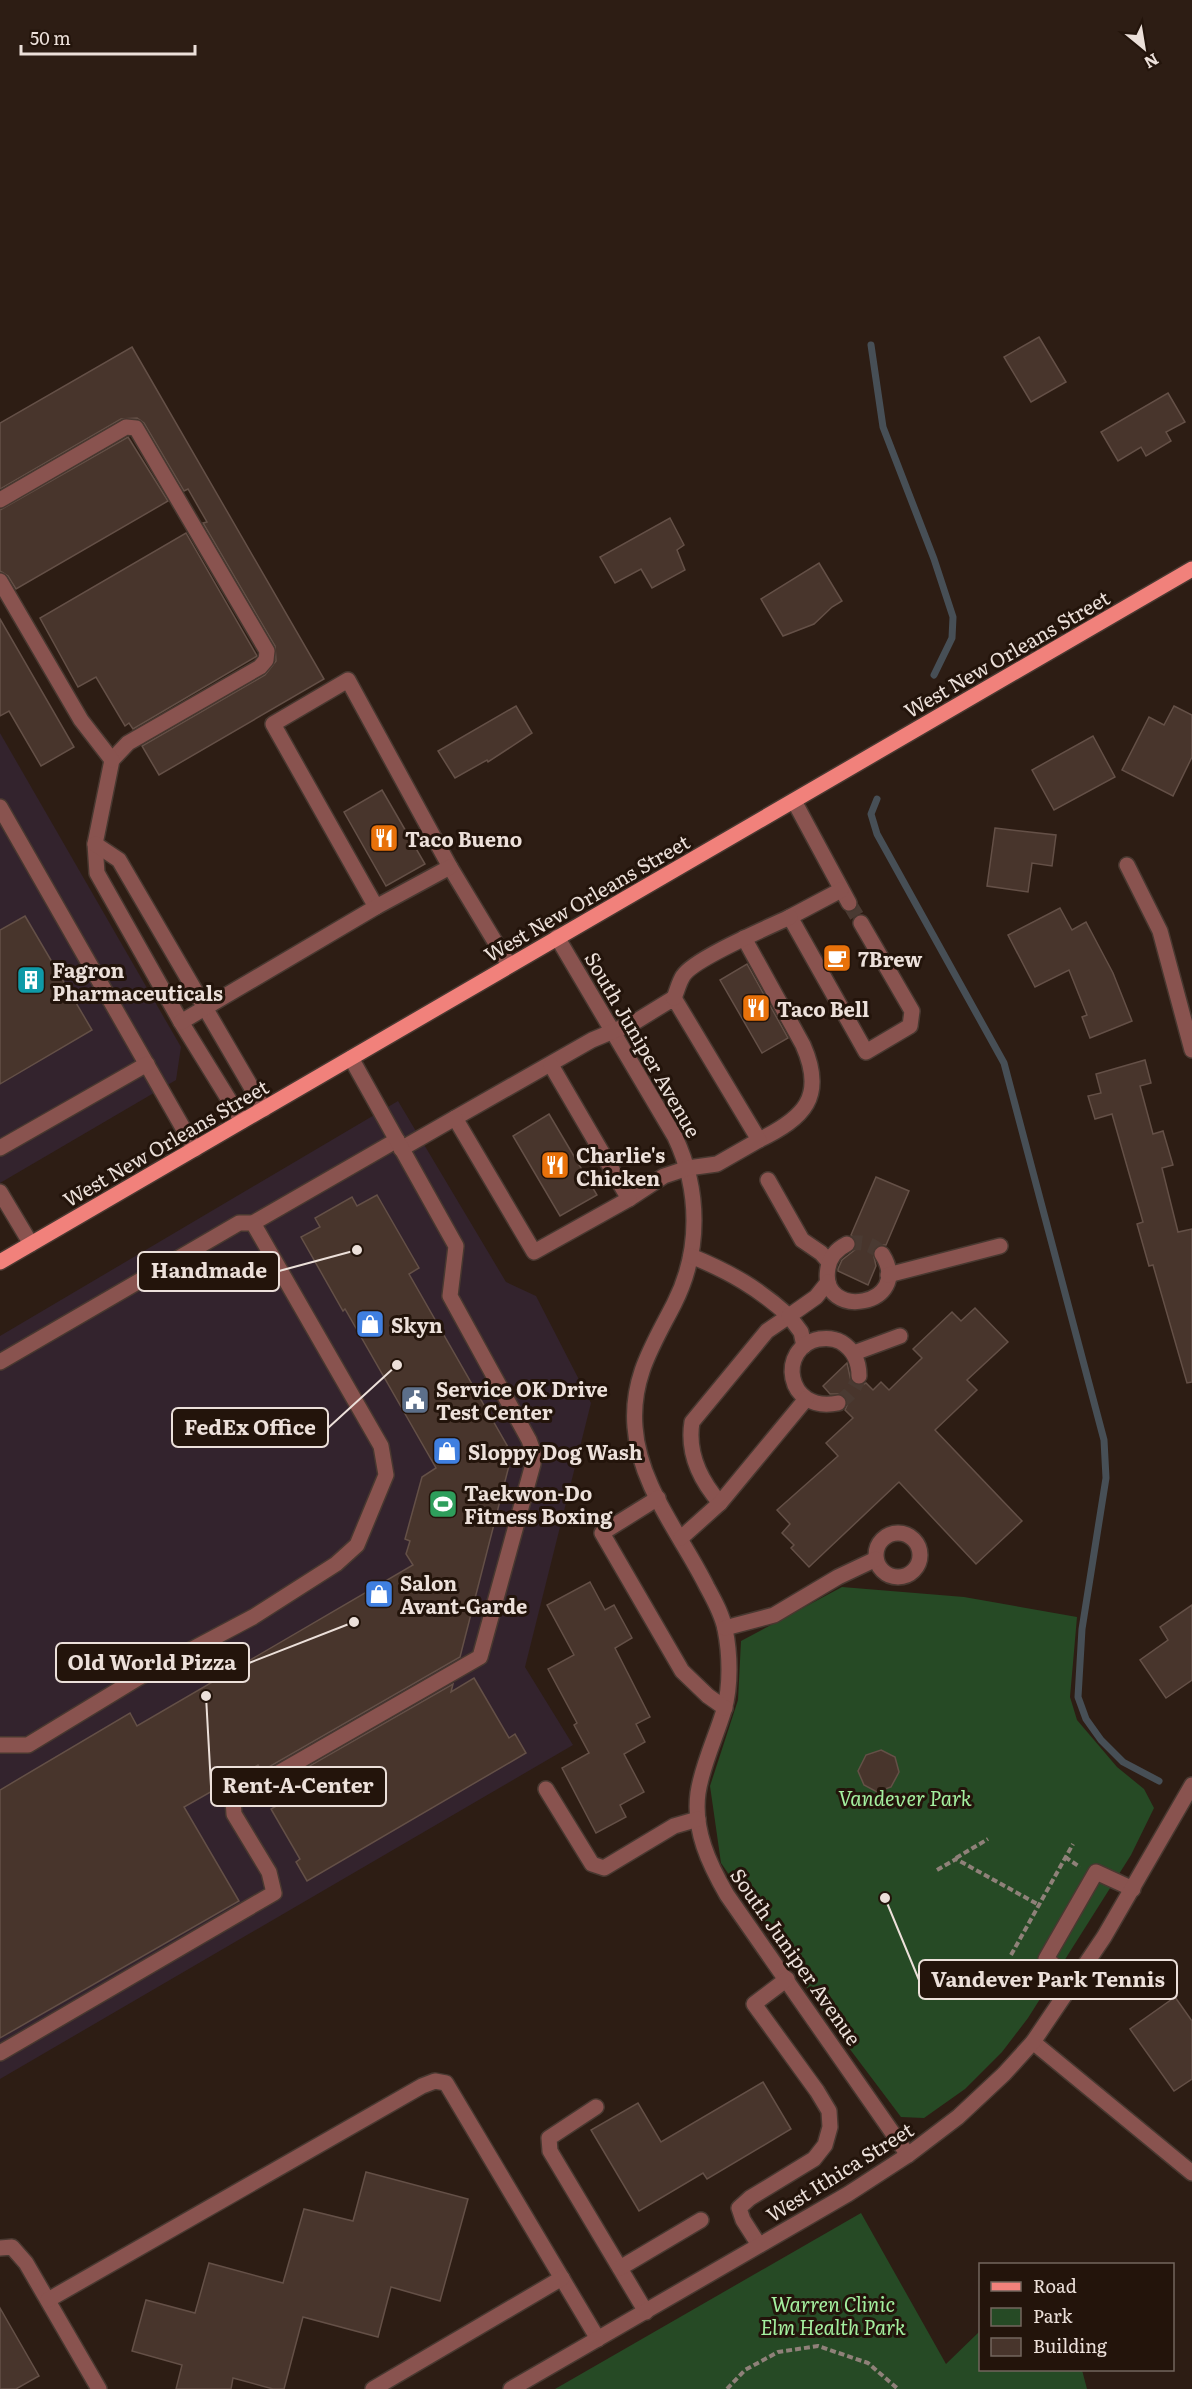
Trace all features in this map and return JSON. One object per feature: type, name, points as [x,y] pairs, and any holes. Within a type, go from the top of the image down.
[{"type":"main road","name":"West New Orleans Street","points":[[0,1262],[1192,569]]},
{"type":"street","points":[[0,500],[126,427],[136,428],[267,651],[266,660],[260,667],[128,743],[112,760],[95,844],[97,873],[181,1022],[242,1121]]},
{"type":"street","points":[[0,581],[81,720],[112,760]]},
{"type":"street","points":[[376,907],[273,724],[348,680],[450,867],[509,966]]},
{"type":"street","points":[[0,1362],[239,1223],[253,1223],[399,1145],[455,1118],[592,1040],[635,1022],[674,998],[682,976],[690,967],[744,938],[845,896],[794,801]]},
{"type":"street","points":[[0,807],[195,1149]]},
{"type":"street","points":[[95,844],[119,860],[264,1109]]},
{"type":"street","points":[[1127,865],[1160,931],[1192,1050]]},
{"type":"street","points":[[181,1022],[376,907],[450,867]]},
{"type":"street","points":[[790,917],[866,1052],[910,1026],[912,1011],[861,923]]},
{"type":"street","name":"South Juniper Avenue","points":[[556,937],[675,1137],[688,1168],[694,1200],[691,1256],[675,1302],[642,1365],[636,1393],[635,1426],[640,1458],[658,1498],[717,1606],[724,1628],[728,1678],[725,1708],[698,1792],[698,1819],[702,1842],[713,1871],[727,1895],[908,2155]]},
{"type":"street","points":[[455,1118],[534,1252],[629,1199],[664,1176],[688,1168],[717,1164],[797,1118],[812,1089],[810,1061],[744,938]]},
{"type":"street","points":[[674,998],[759,1140]]},
{"type":"street","points":[[0,2053],[274,1893],[269,1872],[234,1814],[233,1799],[480,1657],[533,1464],[533,1451],[450,1296],[456,1246],[351,1058]]},
{"type":"street","points":[[0,1148],[147,1064]]},
{"type":"street","points":[[551,1065],[629,1199]]},
{"type":"street","points":[[768,1180],[798,1235],[829,1262]]},
{"type":"street","points":[[0,1192],[31,1244]]},
{"type":"street","points":[[0,1745],[28,1745],[138,1678],[253,1617],[336,1564],[357,1545],[386,1475],[381,1446],[253,1223]]},
{"type":"street","points":[[720,1503],[706,1487],[698,1470],[690,1436],[692,1422],[767,1331],[816,1297],[828,1282],[829,1262],[834,1253],[847,1244]]},
{"type":"street","points":[[888,1275],[1000,1246]]},
{"type":"street","points":[[828,1282],[841,1298],[850,1302],[861,1303],[871,1300],[886,1286],[888,1266],[882,1254]]},
{"type":"street","points":[[691,1256],[743,1280],[768,1297],[789,1316],[801,1332],[804,1346]]},
{"type":"street","points":[[854,1353],[900,1336]]},
{"type":"street","points":[[838,1403],[816,1404],[799,1392],[792,1373],[797,1353],[814,1340],[825,1338],[837,1340],[854,1353],[858,1360],[859,1376]]},
{"type":"street","points":[[681,1538],[720,1503],[806,1399]]},
{"type":"street","points":[[658,1498],[602,1533],[682,1671],[708,1696],[725,1708]]},
{"type":"street","points":[[724,1628],[774,1615],[838,1577],[876,1559]]},
{"type":"street","name":"West Ithica Street","points":[[511,2389],[856,2189],[908,2155],[958,2117],[1034,2042],[1075,1982],[1133,1889],[1192,1785]]},
{"type":"street","points":[[546,1789],[592,1864],[604,1868],[674,1826],[698,1819]]},
{"type":"street","points":[[1075,1982],[1046,1959],[1096,1872],[1133,1889]]},
{"type":"street","points":[[759,2245],[743,2220],[739,2208],[750,2198],[814,2159],[825,2145],[830,2127],[829,2111],[817,2091],[754,2004],[787,1979]]},
{"type":"street","points":[[1034,2042],[1190,2168]]},
{"type":"street","points":[[48,2300],[422,2086],[435,2081],[446,2083],[598,2339]]},
{"type":"street","points":[[596,2107],[549,2138],[550,2151],[646,2312]]},
{"type":"street","points":[[620,2268],[701,2220]]},
{"type":"street","points":[[0,2247],[12,2247],[26,2263],[99,2389]]},
{"type":"street","points":[[373,2389],[562,2278]]},
{"type":"path","points":[[937,1869],[988,1839]]},
{"type":"path","points":[[1011,1955],[1073,1844]]},
{"type":"path","points":[[956,1859],[1039,1905]]},
{"type":"path","points":[[727,2389],[745,2370],[778,2352],[818,2346],[868,2363],[898,2389]]},
{"type":"shaded area","name":"Fagron Pharmaceuticals","points":[[0,733],[181,1047],[176,1080],[0,1183]]},
{"type":"shaded area","points":[[398,1101],[506,1282],[536,1296],[591,1403],[525,1667],[573,1745],[0,2079],[0,1336]]},
{"type":"green space","name":"Vandever Park","points":[[842,1587],[964,1597],[1077,1617],[1070,1697],[1077,1720],[1117,1767],[1144,1789],[1154,1808],[1131,1855],[1028,2018],[1002,2052],[965,2089],[924,2118],[901,2117],[840,2036],[721,1863],[710,1786],[738,1700],[741,1641]]},
{"type":"green space","name":"Warren Clinic Elm Health Park","points":[[861,2213],[946,2364],[979,2332],[979,2371],[1082,2371],[1087,2389],[555,2389]]},
{"type":"building","points":[[1039,337],[1066,382],[1031,402],[1004,357]]},
{"type":"building","points":[[132,347],[324,679],[159,775],[142,746],[265,675],[276,661],[275,646],[203,523],[207,522],[188,489],[184,491],[144,423],[137,418],[121,419],[0,489],[0,423]]},
{"type":"building","points":[[1168,393],[1185,422],[1166,432],[1171,441],[1146,456],[1141,447],[1118,461],[1101,432]]},
{"type":"building","points":[[128,437],[168,501],[16,589],[8,576],[0,571],[0,510]]},
{"type":"building","points":[[670,518],[684,545],[677,550],[685,570],[652,588],[641,569],[615,583],[600,557]]},
{"type":"building","points":[[186,533],[257,656],[133,729],[129,723],[125,726],[96,677],[78,687],[40,618]]},
{"type":"building","points":[[819,563],[842,601],[814,624],[783,636],[761,599]]},
{"type":"building","points":[[0,619],[74,747],[41,766],[9,711],[0,716]]},
{"type":"building","points":[[516,706],[532,733],[488,762],[487,760],[455,778],[438,751]]},
{"type":"building","points":[[1174,706],[1192,715],[1192,757],[1173,796],[1122,770],[1149,717],[1164,725]]},
{"type":"building","points":[[1093,736],[1115,777],[1054,810],[1032,770]]},
{"type":"building","name":"Taco Bueno","points":[[382,790],[425,864],[386,886],[344,812]]},
{"type":"building","points":[[995,828],[1056,835],[1052,866],[1032,863],[1028,892],[987,886]]},
{"type":"building","points":[[1060,908],[1072,930],[1086,922],[1113,973],[1132,1021],[1090,1038],[1082,1017],[1087,1015],[1069,970],[1035,987],[1008,935]]},
{"type":"building","name":"Fagron Pharmaceuticals","points":[[25,916],[92,1030],[0,1084],[0,930]]},
{"type":"building","name":"Taco Bell","points":[[747,964],[788,1038],[762,1053],[720,980]]},
{"type":"building","points":[[1145,1060],[1151,1083],[1140,1086],[1153,1134],[1163,1131],[1173,1165],[1162,1168],[1178,1232],[1192,1229],[1192,1382],[1187,1383],[1153,1265],[1149,1266],[1137,1224],[1143,1222],[1112,1114],[1095,1119],[1088,1096],[1101,1093],[1096,1074]]},
{"type":"building","name":"Charlie's Chicken","points":[[549,1114],[597,1195],[560,1216],[513,1136]]},
{"type":"building","points":[[876,1177],[909,1191],[886,1245],[878,1245],[873,1252],[876,1266],[868,1285],[838,1269],[842,1260],[856,1249],[856,1240],[851,1235]]},
{"type":"building","points":[[377,1195],[419,1268],[409,1274],[512,1454],[460,1657],[262,1771],[258,1765],[184,1807],[239,1901],[0,2038],[0,1790],[130,1713],[137,1726],[413,1565],[406,1554],[410,1541],[405,1539],[422,1477],[436,1468],[301,1237],[320,1227],[315,1218],[352,1197],[357,1206]]},
{"type":"building","points":[[975,1308],[1008,1342],[967,1380],[977,1390],[935,1430],[1022,1521],[976,1564],[899,1482],[809,1567],[791,1548],[794,1545],[782,1533],[790,1524],[777,1510],[838,1456],[826,1443],[853,1418],[845,1410],[848,1403],[846,1397],[842,1394],[830,1394],[823,1386],[847,1363],[851,1381],[854,1384],[860,1386],[866,1383],[873,1390],[881,1382],[889,1390],[922,1358],[913,1349],[952,1312],[961,1321]]},
{"type":"building","points":[[590,1582],[605,1610],[614,1605],[632,1638],[615,1648],[650,1717],[636,1724],[645,1742],[624,1754],[644,1792],[620,1805],[626,1817],[596,1833],[562,1768],[589,1753],[574,1725],[577,1723],[548,1669],[574,1655],[547,1605]]},
{"type":"building","points":[[1192,1605],[1192,1680],[1166,1698],[1140,1660],[1168,1640],[1160,1627]]},
{"type":"building","points":[[474,1678],[509,1738],[515,1734],[526,1753],[307,1881],[296,1862],[300,1859],[271,1809],[280,1804],[271,1788],[453,1684],[451,1692]]},
{"type":"building","points":[[881,1750],[895,1757],[899,1772],[891,1787],[877,1792],[864,1785],[858,1771],[866,1755]]},
{"type":"building","points":[[1175,1997],[1192,2021],[1192,2079],[1174,2091],[1130,2029]]},
{"type":"building","points":[[763,2082],[791,2129],[707,2179],[703,2173],[639,2211],[591,2130],[638,2103],[661,2142]]},
{"type":"building","points":[[366,2172],[468,2199],[440,2301],[391,2287],[378,2337],[303,2317],[284,2389],[273,2389],[233,2378],[231,2389],[176,2389],[182,2365],[132,2351],[146,2300],[195,2313],[209,2263],[283,2283],[304,2209],[353,2221]]},
{"type":"building","points":[[0,2308],[39,2376],[16,2389],[0,2389]]},
{"type":"waterway","points":[[871,345],[883,427],[934,559],[953,617],[952,638],[934,675]]},
{"type":"waterway","points":[[877,799],[871,814],[877,834],[1004,1063],[1104,1440],[1106,1478],[1082,1629],[1078,1697],[1086,1719],[1101,1740],[1123,1762],[1159,1781]]},
{"type":"tunnel","points":[[849,903],[861,923]]},
{"type":"tunnel","points":[[847,1244],[866,1244],[882,1254]]},
{"type":"tunnel","points":[[838,1403],[852,1391],[859,1376]]},
{"type":"place","name":"Taco Bueno","points":[[384,838]]},
{"type":"place","name":"7Brew","points":[[837,958]]},
{"type":"place","name":"Fagron Pharmaceuticals","points":[[31,980]]},
{"type":"place","name":"Taco Bell","points":[[756,1008]]},
{"type":"place","name":"Charlie's Chicken","points":[[555,1165]]},
{"type":"place","name":"Handmade","points":[[357,1250]]},
{"type":"place","name":"Skyn","points":[[370,1324]]},
{"type":"place","name":"FedEx Office","points":[[397,1365]]},
{"type":"place","name":"Service OK Drive Test Center","points":[[415,1400]]},
{"type":"place","name":"Sloppy Dog Wash","points":[[447,1451]]},
{"type":"place","name":"Taekwon-Do Fitness Boxing","points":[[443,1504]]},
{"type":"place","name":"Salon Avant-Garde","points":[[379,1594]]},
{"type":"place","name":"Old World Pizza","points":[[354,1622]]},
{"type":"place","name":"Rent-A-Center","points":[[206,1696]]},
{"type":"place","name":"Vandever Park Tennis","points":[[885,1898]]}]
